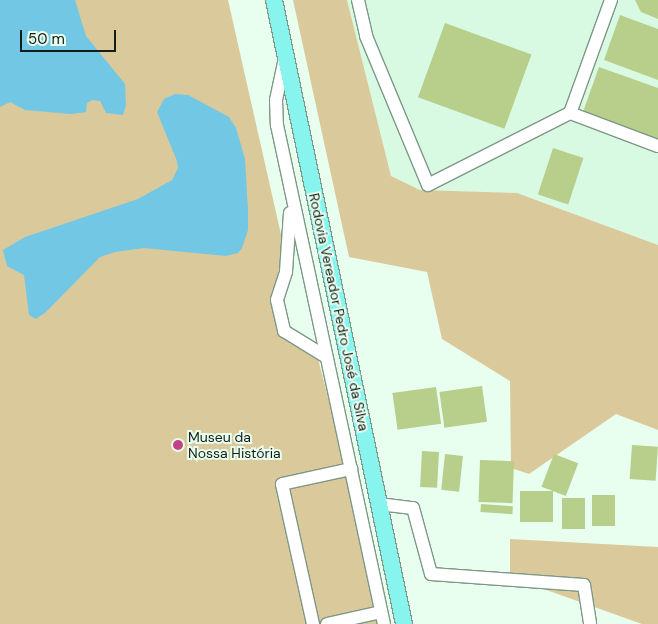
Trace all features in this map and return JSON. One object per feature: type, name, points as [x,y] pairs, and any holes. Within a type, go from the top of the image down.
[{"type":"main road","name":"Rodovia Vereador Pedro José da Silva","points":[[274,0],[404,624]]},
{"type":"lane","points":[[358,0],[366,36],[428,185],[570,113],[611,0]]},
{"type":"lane","points":[[285,56],[276,100],[277,125],[290,201],[382,618],[327,624]]},
{"type":"lane","points":[[570,113],[658,146]]},
{"type":"lane","points":[[290,201],[286,272],[277,300],[282,323],[284,331],[325,356]]},
{"type":"lane","points":[[314,624],[282,484],[350,469]]},
{"type":"lane","points":[[379,504],[412,508],[431,574],[584,585],[590,624]]},
{"type":"shaded area","points":[[0,0],[228,0],[282,239],[277,287],[291,333],[315,347],[345,463],[377,624],[0,624]]},
{"type":"shaded area","points":[[293,0],[347,0],[391,176],[420,190],[517,193],[658,245],[658,430],[616,414],[529,474],[511,468],[510,381],[442,339],[427,272],[349,257]]},
{"type":"shaded area","points":[[347,0],[658,0],[658,245],[517,193],[420,190],[391,176]]},
{"type":"shaded area","points":[[510,539],[658,547],[658,624],[642,624],[510,577]]},
{"type":"water","points":[[0,0],[75,0],[86,36],[125,84],[126,105],[123,115],[106,113],[100,101],[93,100],[87,103],[86,112],[71,114],[25,110],[10,102],[0,107]]},
{"type":"water","points":[[175,94],[188,95],[229,117],[236,128],[245,159],[248,211],[248,230],[242,248],[238,253],[226,256],[144,248],[115,252],[100,257],[46,312],[36,319],[29,315],[24,275],[7,266],[3,250],[25,237],[138,199],[172,180],[178,168],[177,161],[157,112],[164,99]]},
{"type":"building","points":[[635,0],[658,0],[658,19],[641,12]]},
{"type":"building","points":[[620,15],[658,29],[658,80],[604,60]]},
{"type":"building","points":[[445,23],[531,54],[504,129],[418,97]]},
{"type":"building","points":[[599,67],[658,88],[658,139],[583,112]]},
{"type":"building","points":[[553,148],[583,158],[568,204],[538,195]]},
{"type":"building","points":[[482,386],[487,422],[444,428],[439,392]]},
{"type":"building","points":[[436,387],[441,424],[398,430],[392,393]]},
{"type":"building","points":[[632,445],[658,447],[656,481],[630,479]]},
{"type":"building","points":[[422,451],[439,452],[437,488],[420,487]]},
{"type":"building","points":[[445,454],[463,456],[459,492],[441,490]]},
{"type":"building","points":[[554,454],[578,463],[566,496],[541,487]]},
{"type":"building","points":[[480,460],[514,461],[513,503],[479,502]]},
{"type":"building","points":[[520,491],[553,491],[553,522],[520,522]]},
{"type":"building","points":[[592,495],[615,495],[615,526],[592,526]]},
{"type":"building","points":[[562,498],[585,498],[585,529],[562,529]]},
{"type":"building","points":[[481,504],[513,506],[512,514],[480,512]]},
{"type":"place","name":"Museu da Nossa História","points":[[178,445]]}]
